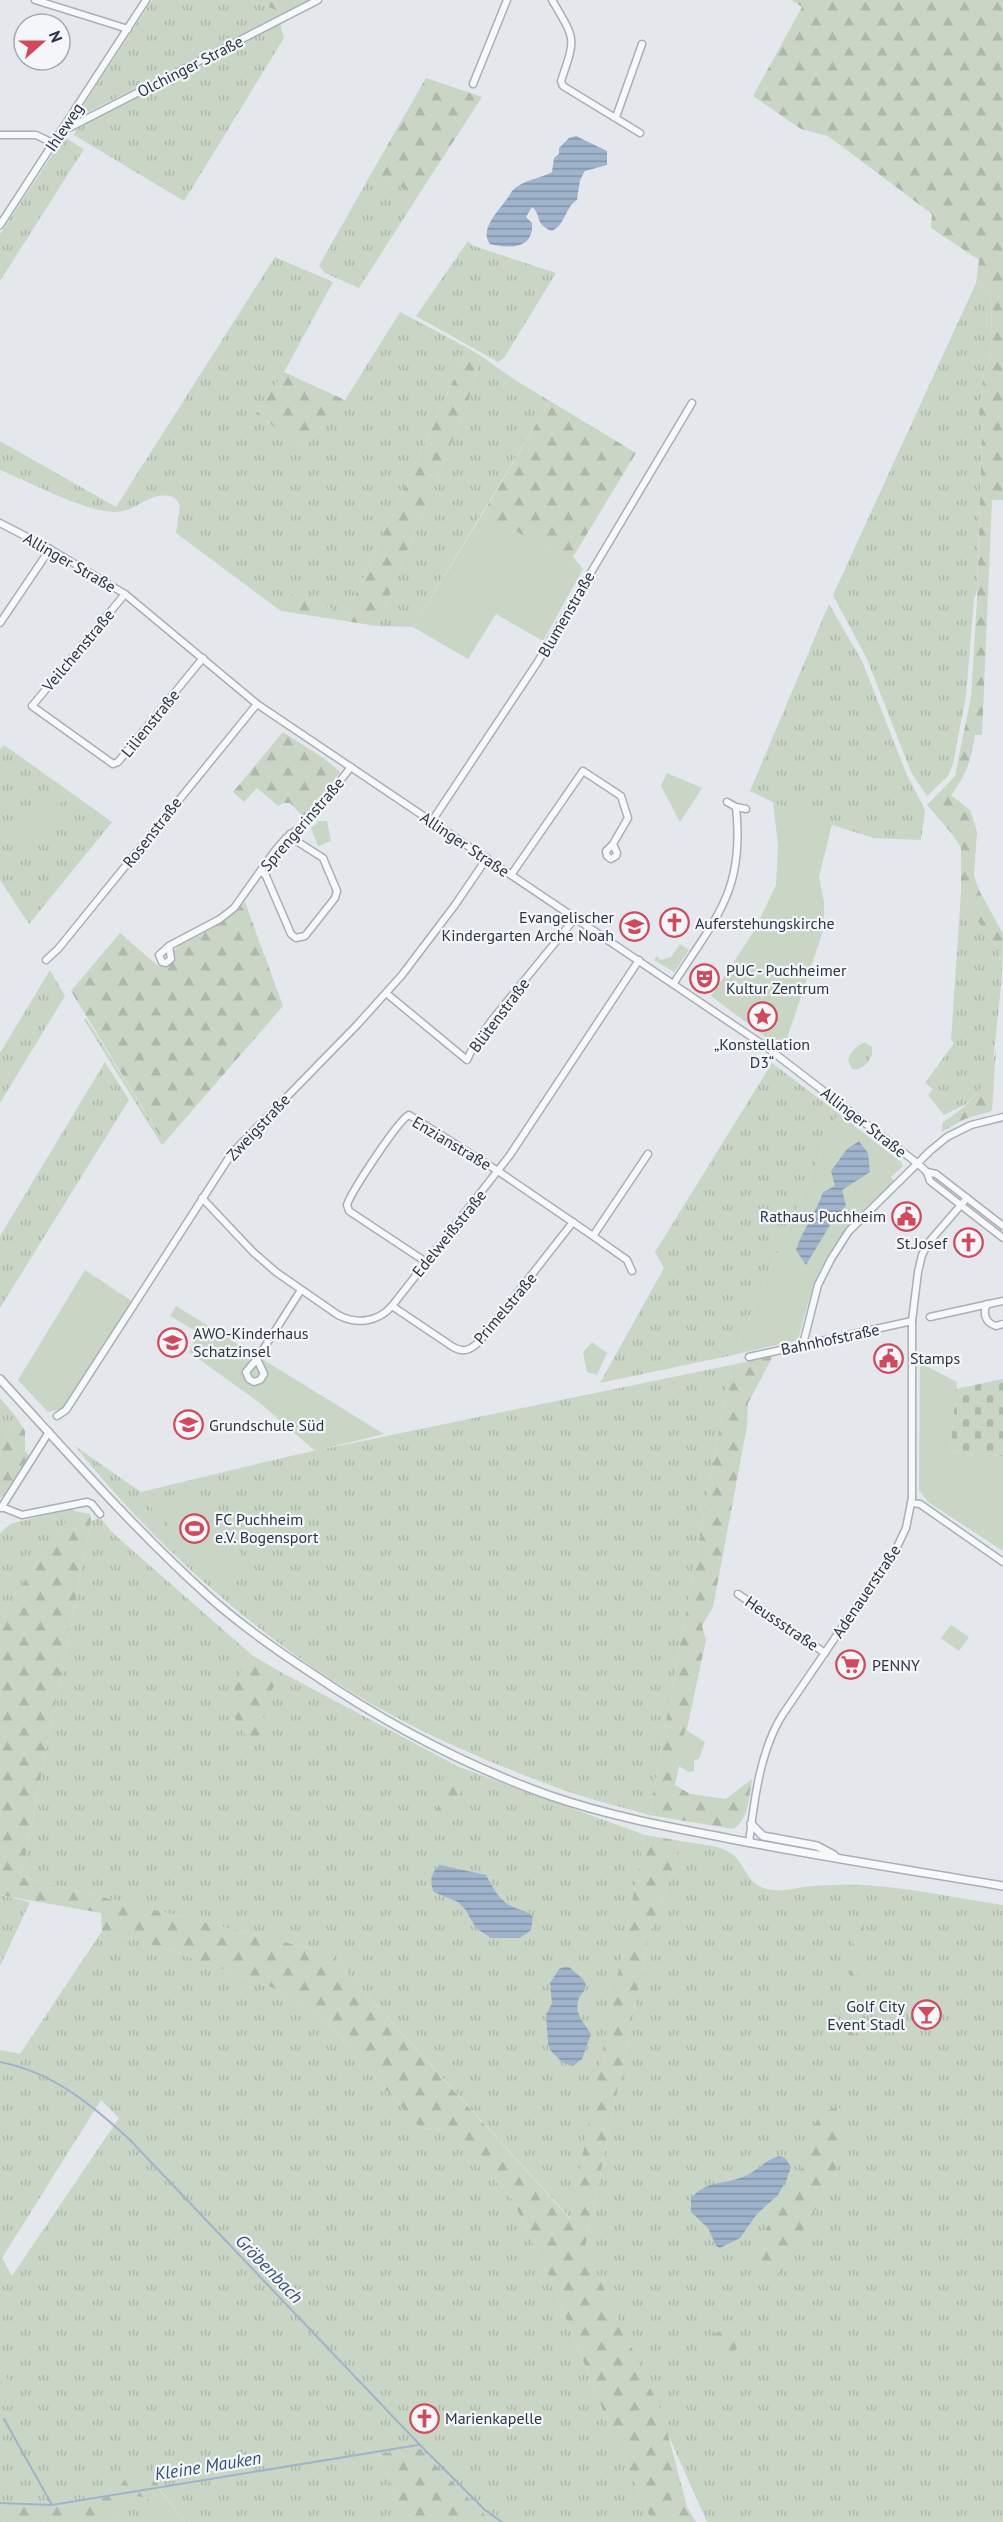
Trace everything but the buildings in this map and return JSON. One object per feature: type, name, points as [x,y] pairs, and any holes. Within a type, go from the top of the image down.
[{"type":"street","points":[[35,0],[128,29]]},
{"type":"street","name":"Ihleweg","points":[[0,225],[146,0]]},
{"type":"street","name":"Olchinger Straße","points":[[61,132],[318,0]]},
{"type":"street","points":[[473,84],[507,0]]},
{"type":"street","points":[[552,0],[570,31],[573,45],[561,81],[563,86],[640,133]]},
{"type":"street","points":[[616,117],[642,44]]},
{"type":"street","points":[[0,135],[36,135],[53,143]]},
{"type":"street","name":"Blumenstraße","points":[[432,821],[532,672],[692,403]]},
{"type":"street","name":"Allinger Straße","points":[[0,523],[50,549],[125,594],[257,704],[674,983],[789,1063],[917,1163],[927,1172],[930,1180],[1003,1238]]},
{"type":"street","points":[[0,623],[50,549]]},
{"type":"street","name":"Veilchenstraße","points":[[32,706],[125,594]]},
{"type":"street","name":"Lilienstraße","points":[[32,706],[113,764],[118,762],[203,658]]},
{"type":"street","name":"Rosenstraße","points":[[46,960],[58,949],[257,704]]},
{"type":"street","name":"Sprengerinstraße","points":[[169,946],[228,913],[242,898],[274,852],[291,834],[308,821],[351,767]]},
{"type":"street","points":[[511,875],[583,771],[623,799],[628,818],[614,844]]},
{"type":"street","points":[[727,802],[746,809]]},
{"type":"street","points":[[674,983],[717,918],[733,880],[738,847],[736,807]]},
{"type":"street","points":[[261,871],[266,876],[291,934],[296,938],[305,936],[335,898],[337,891],[322,858],[298,842],[291,834]]},
{"type":"street","name":"Zweigstraße","points":[[57,1416],[66,1410],[239,1143],[386,993],[438,929],[487,858]]},
{"type":"street","name":"Blütenstraße","points":[[386,993],[467,1060],[472,1048],[492,1020],[576,917]]},
{"type":"street","name":"Edelweißstraße","points":[[202,1198],[253,1252],[338,1315],[353,1321],[378,1317],[393,1306],[498,1171],[639,960]]},
{"type":"street","name":"Enzianstraße","points":[[426,1262],[349,1210],[347,1205],[355,1189],[402,1119],[409,1115],[573,1222],[627,1260],[632,1271]]},
{"type":"street","points":[[803,1344],[818,1285],[849,1231],[917,1163],[947,1137],[964,1128],[1003,1117]]},
{"type":"street","points":[[593,1236],[648,1154]]},
{"type":"street","name":"Allinger Straße","points":[[927,1172],[936,1174],[1003,1226]]},
{"type":"street","name":"Adenauerstraße","points":[[749,1843],[751,1824],[772,1734],[897,1547],[906,1528],[912,1503],[912,1321],[922,1255],[929,1242],[967,1198]]},
{"type":"street","name":"Primelstraße","points":[[393,1306],[453,1347],[460,1351],[469,1350],[479,1342],[573,1222]]},
{"type":"street","points":[[257,1359],[302,1290]]},
{"type":"street","points":[[930,1317],[1003,1301]]},
{"type":"street","points":[[987,1304],[984,1314],[987,1321],[996,1326],[1003,1324]]},
{"type":"street","name":"Bahnhofstraße","points":[[750,1357],[912,1321]]},
{"type":"street","points":[[0,1379],[136,1528],[207,1595],[262,1641],[353,1701],[404,1731],[479,1769],[554,1797],[639,1821],[749,1843],[1003,1886]]},
{"type":"street","points":[[49,1432],[1,1509],[22,1515],[87,1502],[92,1504],[100,1514]]},
{"type":"street","points":[[912,1503],[920,1504],[1003,1562]]},
{"type":"street","name":"Heussstraße","points":[[738,1594],[825,1653]]},
{"type":"street","points":[[751,1824],[763,1836],[816,1846],[842,1858]]},
{"type":"green space","points":[[152,0],[250,0],[283,13],[79,117],[79,112]]},
{"type":"green space","points":[[250,0],[310,0],[283,13]]},
{"type":"green space","points":[[791,0],[1003,0],[1003,500],[992,500],[982,735],[975,735],[968,766],[951,795],[970,810],[977,831],[974,875],[979,890],[1003,934],[1002,976],[998,949],[969,909],[961,893],[961,848],[927,805],[955,776],[971,697],[977,601],[982,429],[979,413],[984,371],[990,359],[991,293],[976,283],[979,260],[931,228],[932,214],[828,136],[801,129],[753,96],[802,7]]},
{"type":"green space","points":[[280,24],[284,38],[184,201],[74,135],[77,128]]},
{"type":"green space","points":[[426,78],[482,97],[418,196],[372,172]]},
{"type":"green space","points":[[65,138],[84,149],[0,281],[0,234]]},
{"type":"green space","points":[[372,172],[418,196],[359,288],[325,273],[319,266]]},
{"type":"green space","points":[[468,241],[474,246],[556,273],[504,358],[498,362],[416,316]]},
{"type":"green space","points":[[275,257],[333,282],[284,372],[256,414],[304,448],[345,400],[400,312],[468,348],[347,614],[292,594],[281,611],[176,533],[180,505],[174,497],[156,496],[123,511],[101,510],[87,507],[0,470],[0,441],[116,507]]},
{"type":"green space","points":[[976,283],[991,293],[992,338],[990,359],[984,371],[979,413],[982,429],[977,590],[974,599],[966,696],[953,764],[948,776],[927,796],[911,772],[867,659],[833,595]]},
{"type":"green space","points":[[468,348],[481,356],[468,402],[377,626],[281,611],[292,594],[347,614]]},
{"type":"green space","points":[[481,356],[550,401],[413,627],[377,626],[468,402]]},
{"type":"green space","points":[[284,372],[345,400],[304,448],[256,414]]},
{"type":"green space","points":[[550,401],[636,453],[573,557],[583,569],[483,513]]},
{"type":"green space","points":[[483,513],[583,569],[543,641],[496,614],[468,659],[413,627]]},
{"type":"green space","points":[[829,604],[862,661],[907,775],[925,810],[921,840],[873,838],[795,813],[750,791]]},
{"type":"green space","points":[[283,732],[325,759],[340,772],[304,818],[290,803],[278,806],[257,788],[244,802],[233,792]]},
{"type":"green space","points":[[4,745],[112,822],[29,924],[0,880],[0,749]]},
{"type":"green space","points":[[667,773],[702,788],[680,822],[661,786]]},
{"type":"green space","points":[[55,781],[69,792],[24,852],[10,841]]},
{"type":"green space","points":[[773,802],[795,813],[832,824],[819,877],[824,902],[824,928],[783,1050],[711,996],[753,933],[776,885],[778,845]]},
{"type":"green space","points":[[319,821],[327,821],[331,841],[318,846],[311,828]]},
{"type":"green space","points":[[961,893],[969,909],[998,949],[1002,976],[992,1071],[983,1087],[966,1104],[944,1115],[928,1095],[933,1089],[925,1083],[954,1043],[951,1040]]},
{"type":"green space","points":[[245,902],[283,1006],[164,1143],[71,991],[120,933],[158,966],[167,966],[175,961],[174,950],[218,925]]},
{"type":"green space","points":[[680,944],[689,950],[674,972],[654,960],[657,956],[660,960],[671,957]]},
{"type":"green space","points":[[50,970],[65,996],[0,1103],[0,1053]]},
{"type":"green space","points":[[86,1018],[164,1143],[162,1145],[84,1020]]},
{"type":"green space","points":[[865,1043],[872,1047],[869,1060],[864,1066],[852,1069],[848,1061],[850,1055],[856,1047]]},
{"type":"green space","points":[[996,1049],[992,1111],[965,1119],[941,1132],[943,1122],[963,1108],[978,1092],[989,1072]]},
{"type":"green space","points":[[105,1062],[129,1100],[0,1308],[0,1236]]},
{"type":"green space","points":[[772,1063],[838,1113],[733,1355],[600,1383],[664,1268],[655,1252]]},
{"type":"green space","points":[[838,1113],[901,1162],[903,1166],[891,1177],[894,1181],[849,1226],[827,1257],[813,1287],[798,1340],[733,1355]]},
{"type":"green space","points":[[85,1270],[136,1304],[64,1408],[48,1412],[18,1380]]},
{"type":"green space","points":[[176,1306],[384,1434],[315,1451],[260,1403],[189,1352],[199,1333],[170,1316]]},
{"type":"green space","points":[[592,1342],[607,1353],[597,1375],[587,1372],[583,1352]]},
{"type":"green space","points":[[773,1356],[748,1403],[747,1426],[713,1607],[702,1626],[706,1640],[675,1785],[690,1794],[726,1799],[752,1779],[747,1807],[742,1820],[733,1829],[649,1815],[731,1365]]},
{"type":"green space","points":[[920,1363],[957,1382],[950,1451],[1003,1456],[1003,1551],[928,1502],[919,1490]]},
{"type":"green space","points":[[731,1365],[649,1815],[569,1792],[469,1753],[383,1711],[329,1678],[259,1628],[193,1572],[131,1511],[75,1446],[141,1492],[295,1455]]},
{"type":"green space","points":[[1003,1379],[1003,1456],[950,1451],[956,1389]]},
{"type":"green space","points":[[0,1398],[17,1418],[0,1447]]},
{"type":"green space","points":[[17,1418],[25,1431],[25,1451],[30,1456],[5,1495],[0,1498],[0,1447]]},
{"type":"green space","name":"FC Puchheim e.V. Bogensport","points":[[181,1493],[242,1555],[222,1577],[144,1501]]},
{"type":"green space","points":[[73,1508],[74,1511],[0,1616],[0,1533],[10,1524]]},
{"type":"green space","points":[[74,1511],[90,1514],[91,1521],[21,1877],[329,1953],[570,2219],[645,1835],[680,1841],[673,1870],[650,1932],[585,2248],[663,2415],[687,2507],[696,2522],[652,2522],[602,2408],[551,2281],[511,2197],[446,2130],[420,2128],[320,2014],[273,1988],[174,1951],[102,1931],[101,1913],[0,1895],[0,1616]]},
{"type":"green space","points":[[100,1518],[115,1535],[253,1656],[459,1767],[645,1835],[571,2219],[329,1953],[21,1877],[91,1521]]},
{"type":"green space","points":[[951,1625],[969,1637],[959,1651],[941,1638]]},
{"type":"green space","points":[[253,1656],[279,1671],[263,1716],[264,1734],[250,1738],[236,1720],[234,1697],[240,1674]]},
{"type":"green space","points":[[685,1729],[705,1742],[699,1759],[694,1760],[694,1771],[689,1772],[677,1765]]},
{"type":"green space","points":[[445,1770],[463,1776],[455,1814],[445,1816],[437,1811]]},
{"type":"green space","points":[[680,1841],[724,1849],[735,1856],[754,1883],[767,1889],[868,1885],[908,1889],[1003,1905],[1003,2522],[707,2522],[585,2248],[650,1932],[673,1870]]},
{"type":"green space","points":[[0,1895],[30,1902],[0,1966]]},
{"type":"green space","points":[[858,1922],[864,1923],[860,1970],[855,1978],[850,1980],[854,1961],[853,1936]]},
{"type":"green space","points":[[102,1931],[174,1951],[273,1988],[320,2014],[420,2128],[446,2130],[511,2197],[551,2281],[602,2408],[652,2522],[492,2522],[418,2447],[379,2454],[405,2522],[185,2522],[158,2487],[123,2484],[113,2495],[59,2506],[0,2500],[0,2050],[20,2054]],"holes":[[[101,2100],[119,2118],[12,2276],[2,2258]]]},
{"type":"green space","points":[[852,2011],[865,2016],[865,2030],[849,2036],[840,2016]]},
{"type":"green space","points":[[840,2108],[843,2115],[838,2162],[820,2202],[784,2262],[781,2273],[771,2274],[750,2255],[796,2180],[808,2153],[814,2127],[819,2117],[827,2111]]},
{"type":"green space","points":[[720,2331],[737,2337],[740,2343],[733,2354],[714,2355],[709,2345],[710,2336]]},
{"type":"green space","points":[[0,2364],[19,2400],[6,2407],[0,2396]]},
{"type":"green space","points":[[418,2447],[492,2522],[405,2522],[379,2454]]},
{"type":"green space","points":[[130,2473],[158,2477],[158,2488],[185,2522],[172,2522],[149,2499],[136,2496],[122,2504],[109,2522],[0,2522],[0,2500],[59,2506],[113,2495]]},
{"type":"green space","points":[[136,2496],[149,2499],[172,2522],[109,2522],[122,2504]]},
{"type":"water","points":[[576,136],[607,151],[607,165],[585,171],[580,180],[577,200],[557,228],[552,231],[546,228],[532,207],[526,217],[532,223],[532,232],[525,242],[513,246],[490,244],[487,238],[489,224],[512,191],[526,182],[552,172],[554,158],[559,154],[559,148],[569,138]]},
{"type":"water","points":[[859,1141],[868,1153],[870,1172],[842,1190],[846,1206],[833,1220],[806,1265],[796,1250],[799,1242],[823,1192],[835,1186],[831,1171],[847,1149]]},
{"type":"water","points":[[440,1865],[486,1875],[496,1893],[503,1900],[533,1917],[531,1930],[520,1938],[491,1938],[476,1928],[458,1902],[434,1892],[432,1877]]},
{"type":"water","points":[[569,1967],[583,1979],[586,1985],[579,1998],[577,2009],[591,2034],[582,2059],[573,2066],[562,2062],[551,2051],[548,2043],[546,2015],[552,2003],[550,1983],[559,1969]]},
{"type":"water","points":[[779,2156],[785,2158],[791,2167],[778,2195],[757,2214],[740,2238],[720,2248],[716,2246],[708,2228],[691,2212],[691,2198],[703,2188],[748,2175],[769,2160]]},
{"type":"waterway","name":"Gröbenbach","points":[[0,2062],[37,2073],[70,2091],[129,2139],[419,2444],[485,2510],[502,2522]]},
{"type":"waterway","points":[[4,2419],[52,2505]]},
{"type":"waterway","name":"Kleine Mauken","points":[[0,2503],[52,2505],[418,2445]]},
{"type":"place","name":"Auferstehungskirche","points":[[674,923]]},
{"type":"place","name":"Evangelischer Kindergarten Arche Noah","points":[[635,926]]},
{"type":"place","name":"PUC - Puchheimer Kultur Zentrum","points":[[705,979]]},
{"type":"place","name":"„Konstellation D3“","points":[[762,1016]]},
{"type":"place","name":"Rathaus Puchheim","points":[[907,1216]]},
{"type":"place","name":"St.Josef","points":[[968,1243]]},
{"type":"place","name":"AWO-Kinderhaus Schatzinsel","points":[[172,1342]]},
{"type":"place","name":"Stamps","points":[[889,1358]]},
{"type":"place","name":"Grundschule Süd","points":[[188,1425]]},
{"type":"place","name":"FC Puchheim e.V. Bogensport","points":[[194,1528]]},
{"type":"place","name":"PENNY","points":[[851,1665]]},
{"type":"place","name":"Golf City Event Stadl","points":[[926,2015]]},
{"type":"place","name":"Marienkapelle","points":[[424,2418]]}]
